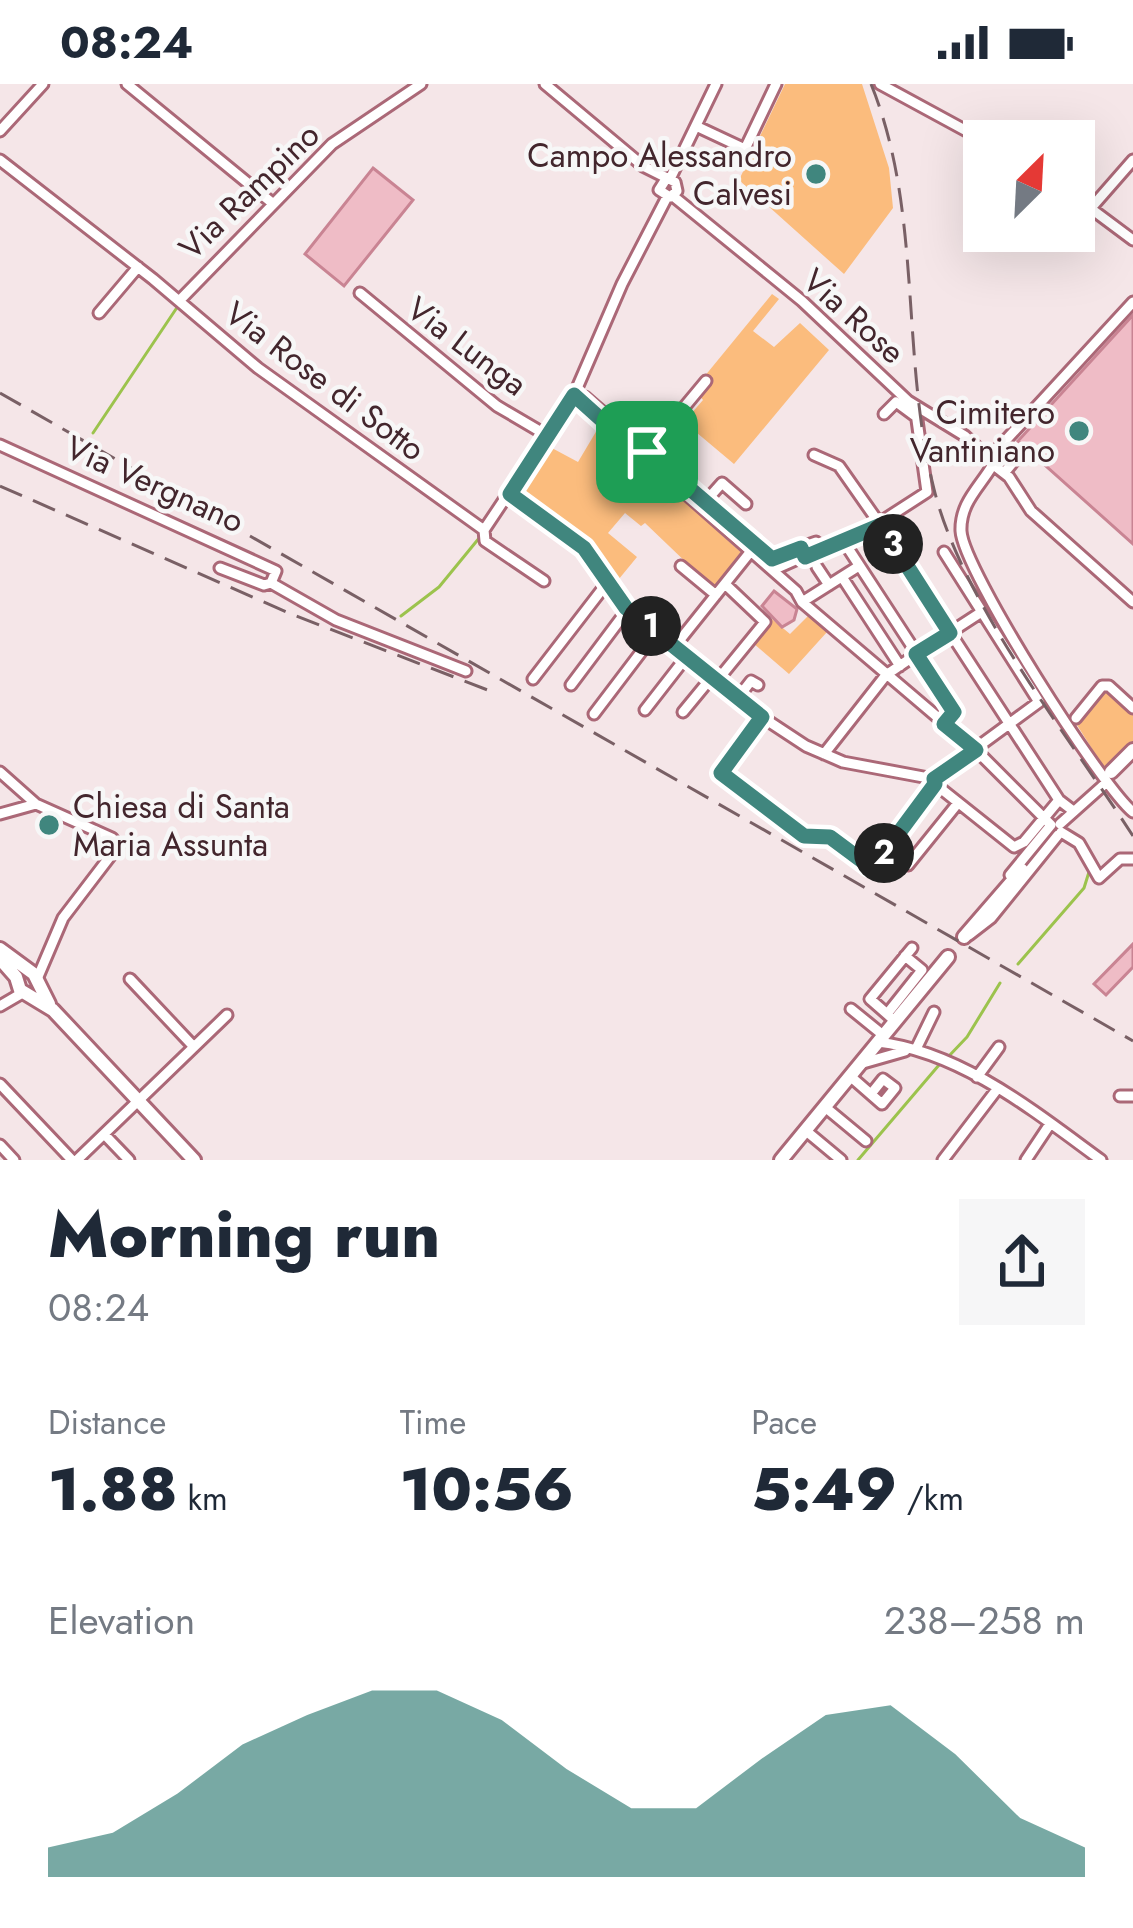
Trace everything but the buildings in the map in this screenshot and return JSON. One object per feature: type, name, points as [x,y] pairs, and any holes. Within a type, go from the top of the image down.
[{"type":"main road","points":[[1109,777],[1133,750]]},
{"type":"main road","points":[[964,937],[1026,865]]},
{"type":"main road","points":[[0,950],[194,1160]]},
{"type":"main road","points":[[781,1160],[948,957]]},
{"type":"main road","points":[[0,959],[27,981]]},
{"type":"street","points":[[0,130],[43,84]]},
{"type":"street","points":[[127,84],[271,202]]},
{"type":"street","name":"Via Rampino","points":[[178,301],[332,144],[421,84]]},
{"type":"street","name":"Via Rose","points":[[545,84],[802,302],[908,400],[1001,462]]},
{"type":"street","points":[[698,127],[745,149],[776,84]]},
{"type":"street","points":[[880,84],[963,129]]},
{"type":"street","name":"Via Lunga","points":[[484,530],[579,396],[698,127],[710,87]]},
{"type":"street","name":"Via Rose di Sotto","points":[[0,160],[258,368],[484,530]]},
{"type":"street","points":[[1095,203],[1133,160]]},
{"type":"street","points":[[1095,211],[1133,240]]},
{"type":"street","points":[[99,313],[138,267]]},
{"type":"street","name":"Via Lunga","points":[[360,293],[497,406],[548,436]]},
{"type":"street","points":[[1133,302],[1019,429],[1001,462],[964,507],[966,555],[985,594],[1120,798],[1133,809]]},
{"type":"street","points":[[645,454],[706,380]]},
{"type":"street","points":[[579,396],[754,550],[802,602],[976,750],[1054,827],[1079,843],[1099,878],[1120,859],[1133,859]]},
{"type":"street","points":[[754,550],[772,559],[844,542],[927,490],[916,415],[896,402],[884,413]]},
{"type":"street","name":"Via Vergnano","points":[[0,445],[265,562],[276,571],[271,583]]},
{"type":"street","points":[[645,454],[727,526]]},
{"type":"street","points":[[814,455],[839,466],[854,483],[1059,800],[1072,810]]},
{"type":"street","points":[[1001,462],[1020,497],[1133,602]]},
{"type":"street","points":[[705,502],[722,483],[748,501],[727,526]]},
{"type":"street","points":[[843,490],[854,483]]},
{"type":"street","points":[[510,494],[584,548],[628,609],[762,717],[843,762],[934,781],[1013,847],[1054,827]]},
{"type":"street","points":[[484,530],[485,541],[544,580]]},
{"type":"street","points":[[773,570],[816,542]]},
{"type":"street","points":[[844,542],[954,712],[944,724]]},
{"type":"street","points":[[675,646],[754,550]]},
{"type":"street","points":[[762,717],[721,773],[804,836],[830,837],[869,866],[934,781],[1039,702],[944,552]]},
{"type":"street","points":[[682,566],[716,595]]},
{"type":"street","points":[[802,602],[859,566]]},
{"type":"street","points":[[817,567],[829,585]]},
{"type":"street","name":"Via Vergnano","points":[[220,568],[259,584],[271,583],[336,620],[466,671]]},
{"type":"street","points":[[842,577],[899,666]]},
{"type":"street","points":[[532,680],[607,583]]},
{"type":"street","points":[[683,712],[766,622],[724,584]]},
{"type":"street","points":[[571,685],[628,609]]},
{"type":"street","points":[[824,754],[886,675],[980,613]]},
{"type":"street","points":[[593,714],[657,631]]},
{"type":"street","points":[[645,710],[687,656]]},
{"type":"street","points":[[737,699],[751,681],[758,686]]},
{"type":"street","points":[[1076,718],[1102,686],[1109,686],[1133,708]]},
{"type":"street","points":[[0,772],[36,804],[118,845],[62,918],[27,981],[3,1004]]},
{"type":"street","points":[[1026,865],[1054,827],[1109,777]]},
{"type":"street","points":[[1054,827],[1059,800]]},
{"type":"street","points":[[908,865],[958,802]]},
{"type":"street","points":[[0,814],[36,804]]},
{"type":"street","points":[[885,1031],[922,970],[909,952],[870,999],[885,1031],[890,1037],[906,1049],[998,1088],[1086,1156],[1101,1160]]},
{"type":"street","points":[[130,980],[194,1046]]},
{"type":"street","points":[[851,1009],[906,1049]]},
{"type":"street","points":[[860,1064],[906,1049],[934,1012]]},
{"type":"street","points":[[0,1084],[74,1160],[227,1015]]},
{"type":"street","points":[[977,1077],[999,1047]]},
{"type":"street","points":[[850,1076],[871,1094]]},
{"type":"street","points":[[944,1160],[998,1088]]},
{"type":"street","points":[[1120,1096],[1133,1096]]},
{"type":"street","points":[[825,1107],[866,1141]]},
{"type":"street","points":[[982,1111],[996,1121]]},
{"type":"street","points":[[1027,1160],[1050,1124]]},
{"type":"street","points":[[805,1130],[841,1160]]},
{"type":"street","points":[[104,1134],[129,1160]]},
{"type":"street","points":[[0,1145],[9,1158]]},
{"type":"shaded area","name":"Campo Alessandro Calvesi","points":[[785,84],[862,84],[889,168],[893,208],[844,274],[739,180]]},
{"type":"shaded area","points":[[772,294],[779,299],[753,331],[774,347],[800,323],[829,350],[734,464],[684,422],[703,400],[699,395],[710,382],[704,377]]},
{"type":"shaded area","points":[[600,425],[743,554],[715,590],[645,523],[641,526],[625,513],[608,533],[637,557],[614,585],[587,544],[522,494],[523,482],[550,447],[578,462]]},
{"type":"shaded area","points":[[808,616],[827,632],[789,674],[753,643],[772,619],[790,634]]},
{"type":"shaded area","points":[[1102,689],[1114,694],[1133,714],[1133,742],[1106,771],[1077,725]]},
{"type":"waterway","points":[[93,433],[178,306]]},
{"type":"waterway","points":[[401,616],[439,587],[480,537]]},
{"type":"waterway","points":[[1018,964],[1084,888],[1089,872]]},
{"type":"waterway","points":[[948,1057],[967,1037],[1000,983]]},
{"type":"waterway","points":[[858,1160],[939,1065]]},
{"type":"tunnel","points":[[1022,870],[1069,816]]},
{"type":"railway","points":[[871,84],[898,183],[924,439],[948,532],[992,622],[1133,836]]},
{"type":"railway","points":[[0,393],[1133,1041]]},
{"type":"railway","points":[[0,486],[291,614],[498,694]]},
{"type":"place","name":"Campo Alessandro Calvesi","points":[[816,174]]},
{"type":"place","name":"Cimitero Vantiniano","points":[[1079,431]]},
{"type":"place","name":"Chiesa di Santa Maria Assunta","points":[[49,825]]},
{"type":"route","points":[[574,395],[643,457],[647,452],[772,559],[801,548],[805,557],[879,523],[950,633],[916,654],[954,712],[944,724],[976,750],[934,779],[935,784],[875,865],[869,866],[827,836],[804,836],[721,773],[762,717],[626,608],[584,548],[510,494],[574,395]]}]
